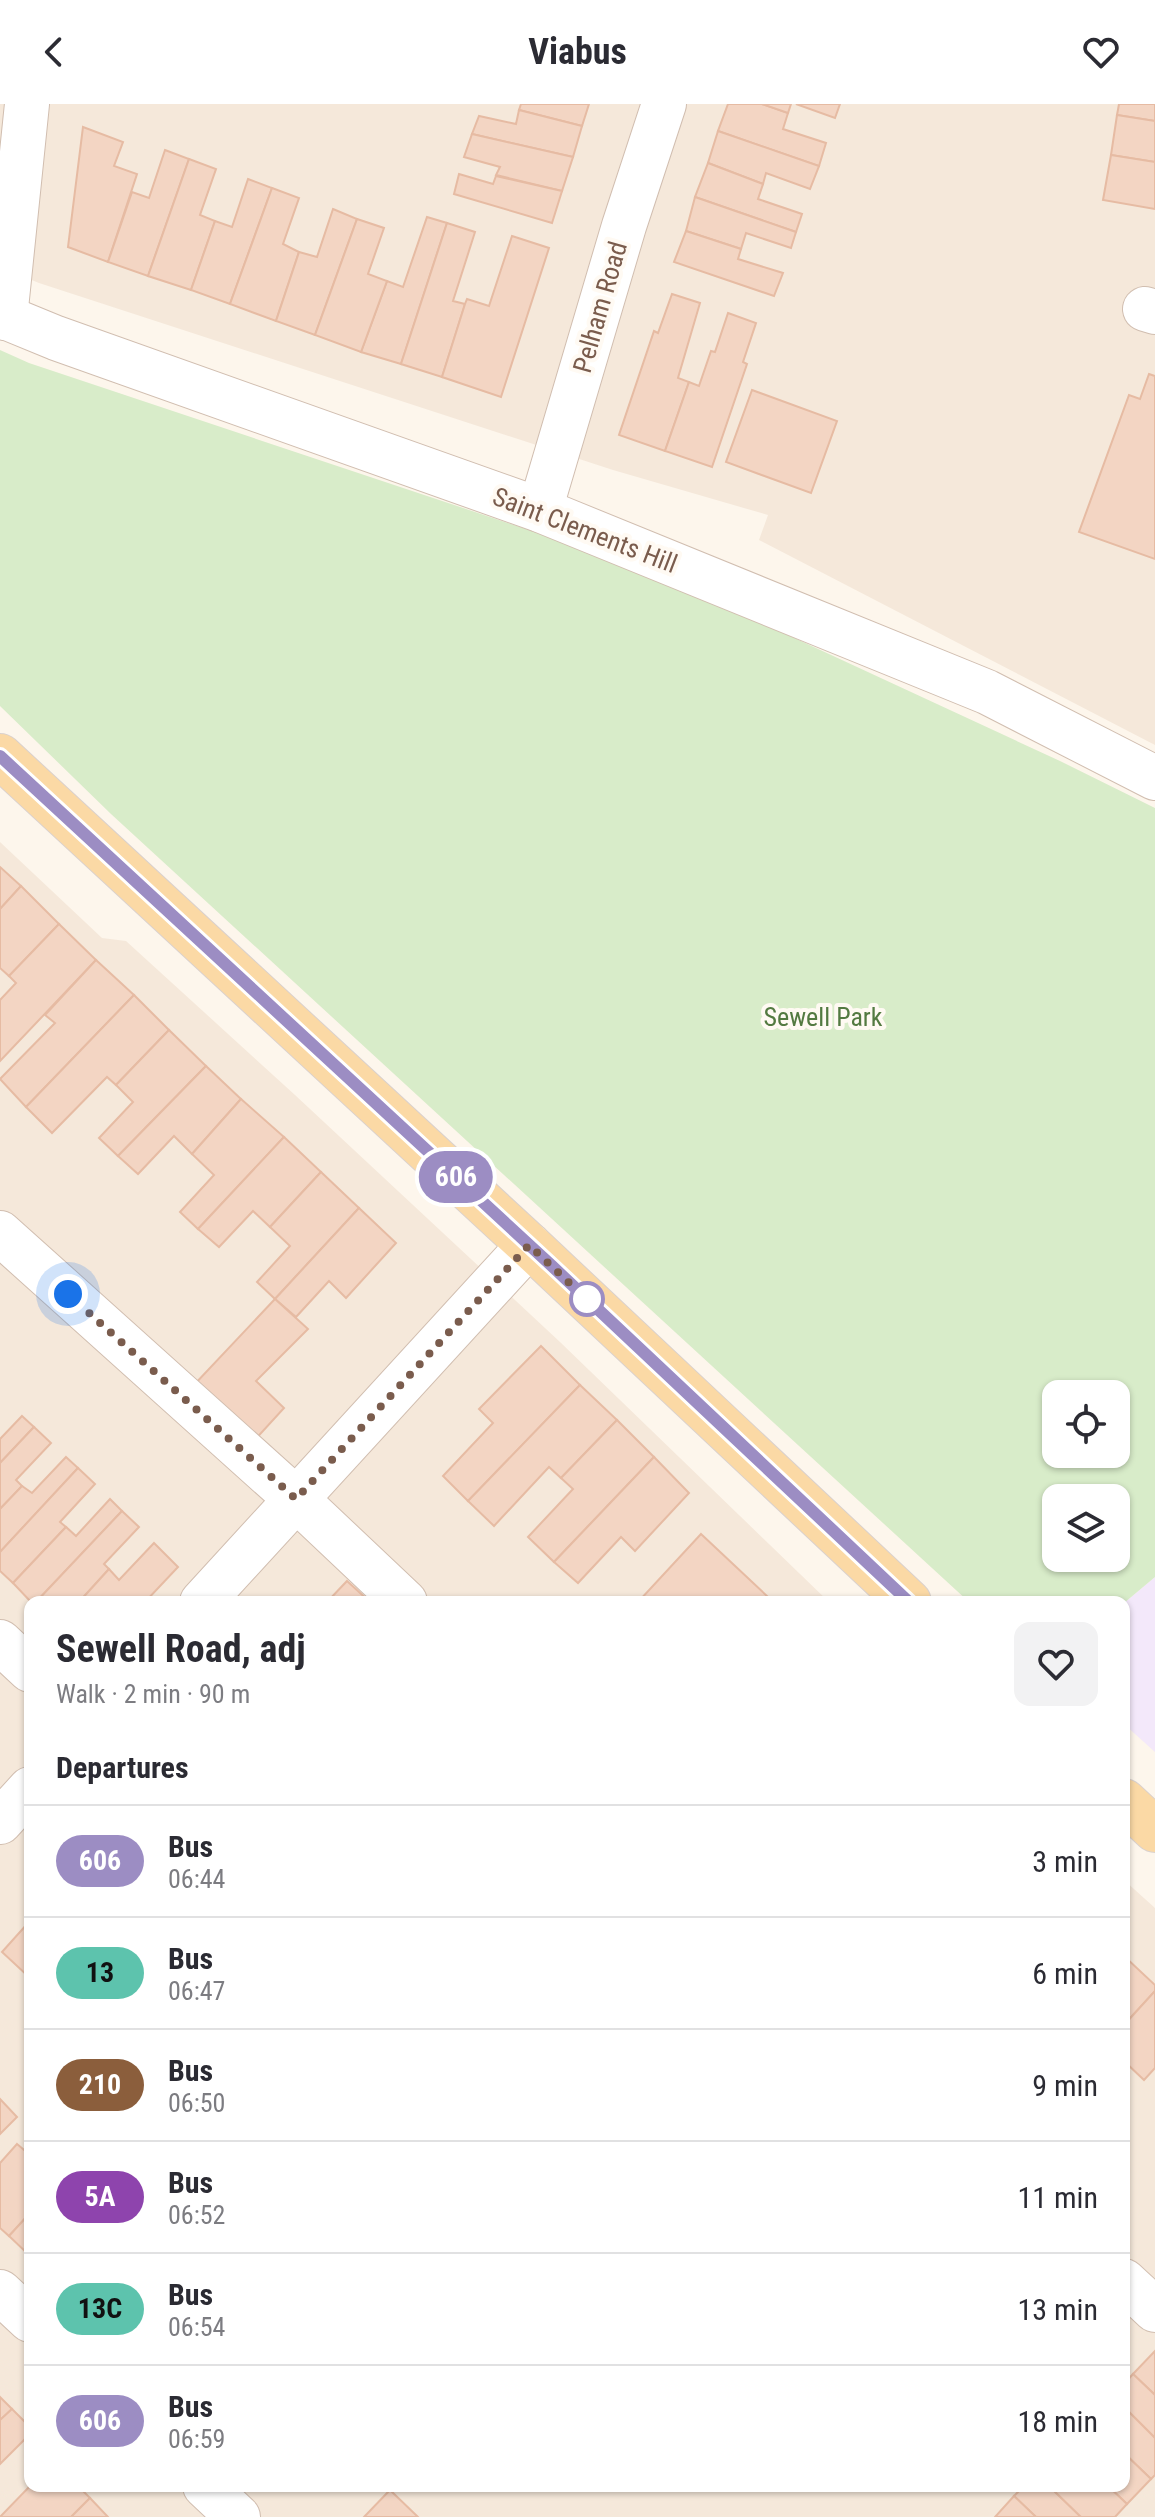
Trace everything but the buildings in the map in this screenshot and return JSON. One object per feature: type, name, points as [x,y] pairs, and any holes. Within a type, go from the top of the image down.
[{"type":"main road","points":[[0,756],[529,1245],[903,1596]]},
{"type":"main road","points":[[1130,1807],[1155,1830]]},
{"type":"street","points":[[3,316],[27,104]]},
{"type":"street","name":"Pelham Road","points":[[540,510],[624,226],[664,104]]},
{"type":"street","name":"Saint Clements Hill","points":[[3,316],[56,338],[540,510],[987,692],[1155,778]]},
{"type":"street","points":[[0,1233],[296,1499],[399,1596]]},
{"type":"street","points":[[207,1596],[529,1245]]},
{"type":"street","points":[[0,1642],[24,1664]]},
{"type":"street","points":[[0,1822],[24,1796]]},
{"type":"street","points":[[1130,2287],[1155,2310]]},
{"type":"street","points":[[0,2292],[24,2314]]},
{"type":"shaded area","points":[[0,104],[1155,104],[1155,745],[759,540],[768,515],[613,470],[39,283],[0,267]]},
{"type":"shaded area","points":[[0,842],[102,938],[126,941],[295,1095],[560,1342],[823,1596],[24,1596],[24,2492],[1130,2492],[1130,1885],[1155,1908],[1155,2517],[0,2517]]},
{"type":"shaded area","points":[[1155,1577],[1155,1752],[1130,1729],[1130,1598]]},
{"type":"green space","name":"Sewell Park","points":[[0,350],[29,363],[550,537],[725,606],[1155,808],[1155,1577],[1130,1598],[962,1596],[111,814],[0,706]]},
{"type":"bus line","name":"606","points":[[0,756],[552,1266],[903,1596]]},
{"type":"route","points":[[68,1294],[296,1499],[529,1245],[597,1309],[587,1299]]}]
